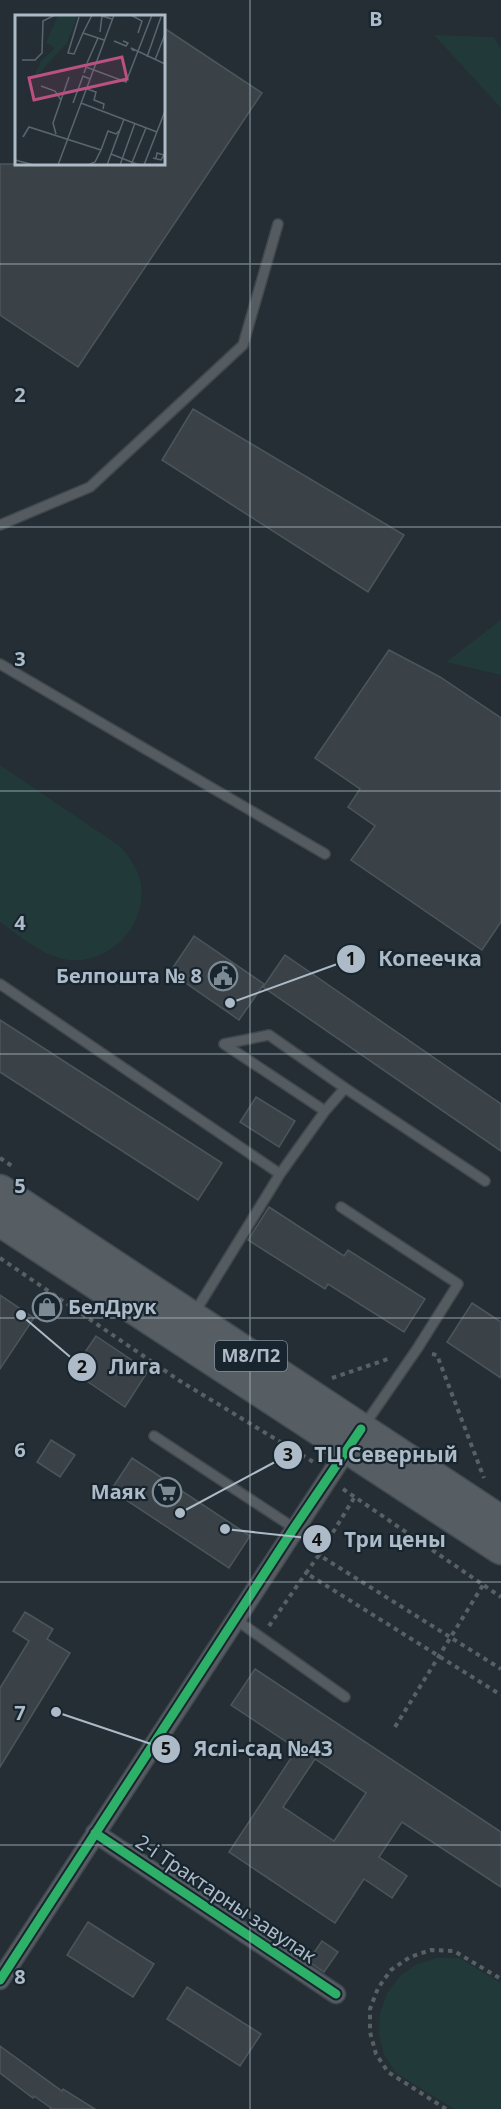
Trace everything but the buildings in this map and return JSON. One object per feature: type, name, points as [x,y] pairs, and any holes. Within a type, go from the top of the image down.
[{"type":"main road","name":"М8/П2","points":[[0,1190],[192,1317],[501,1550]]},
{"type":"main road","name":"М8/П2","points":[[0,1221],[354,1438],[501,1521]]},
{"type":"street","points":[[0,1980],[354,1438]]},
{"type":"street","name":"2-і Трактарны завулак","points":[[96,1833],[336,1994]]},
{"type":"lane","points":[[0,525],[90,487],[243,345],[278,224]]},
{"type":"lane","points":[[0,664],[325,854]]},
{"type":"lane","points":[[0,984],[280,1174]]},
{"type":"lane","points":[[325,1111],[224,1044],[269,1035],[485,1181]]},
{"type":"lane","points":[[192,1317],[280,1174],[325,1111],[345,1088]]},
{"type":"lane","points":[[341,1207],[458,1284],[417,1349],[354,1438]]},
{"type":"lane","points":[[154,1436],[294,1528]]},
{"type":"lane","points":[[235,1619],[345,1697]]},
{"type":"path","points":[[0,1258],[180,1381],[316,1464]]},
{"type":"path","points":[[332,1378],[417,1349],[436,1355],[485,1482]]},
{"type":"path","points":[[339,1486],[501,1597]]},
{"type":"path","points":[[261,1638],[319,1555],[354,1498]]},
{"type":"path","points":[[319,1555],[501,1669]]},
{"type":"path","points":[[306,1573],[501,1695]]},
{"type":"path","points":[[395,1727],[483,1585]]},
{"type":"path","points":[[446,2109],[388,2072],[376,2054],[370,2032],[370,2009],[378,1988],[392,1970],[410,1957],[432,1950],[454,1951],[501,1979]]},
{"type":"green space","points":[[434,35],[494,37],[501,49],[501,108]]},
{"type":"green space","points":[[501,620],[501,675],[446,662]]},
{"type":"green space","points":[[0,765],[121,847],[138,873],[141,883],[141,899],[132,927],[123,939],[99,956],[84,960],[69,960],[50,955],[0,922]]},
{"type":"green space","points":[[437,1958],[459,1958],[501,1983],[501,2109],[454,2109],[396,2073],[384,2055],[379,2035],[380,2013],[387,1993],[400,1976],[417,1964]]},
{"type":"cycle path","points":[[0,1980],[361,1429]]},
{"type":"cycle path","points":[[95,1833],[336,1994]]},
{"type":"place","name":"Белпошта № 8","points":[[223,976]]},
{"type":"place","name":"Копеечка","points":[[230,1003]]},
{"type":"place","name":"БелДрук","points":[[47,1307]]},
{"type":"place","name":"Лига","points":[[21,1315]]},
{"type":"place","name":"Маяк","points":[[167,1492]]},
{"type":"place","name":"ТЦ Северный","points":[[180,1513]]},
{"type":"place","name":"Три цены","points":[[225,1529]]},
{"type":"place","name":"Яслі-сад №43","points":[[56,1712]]}]
